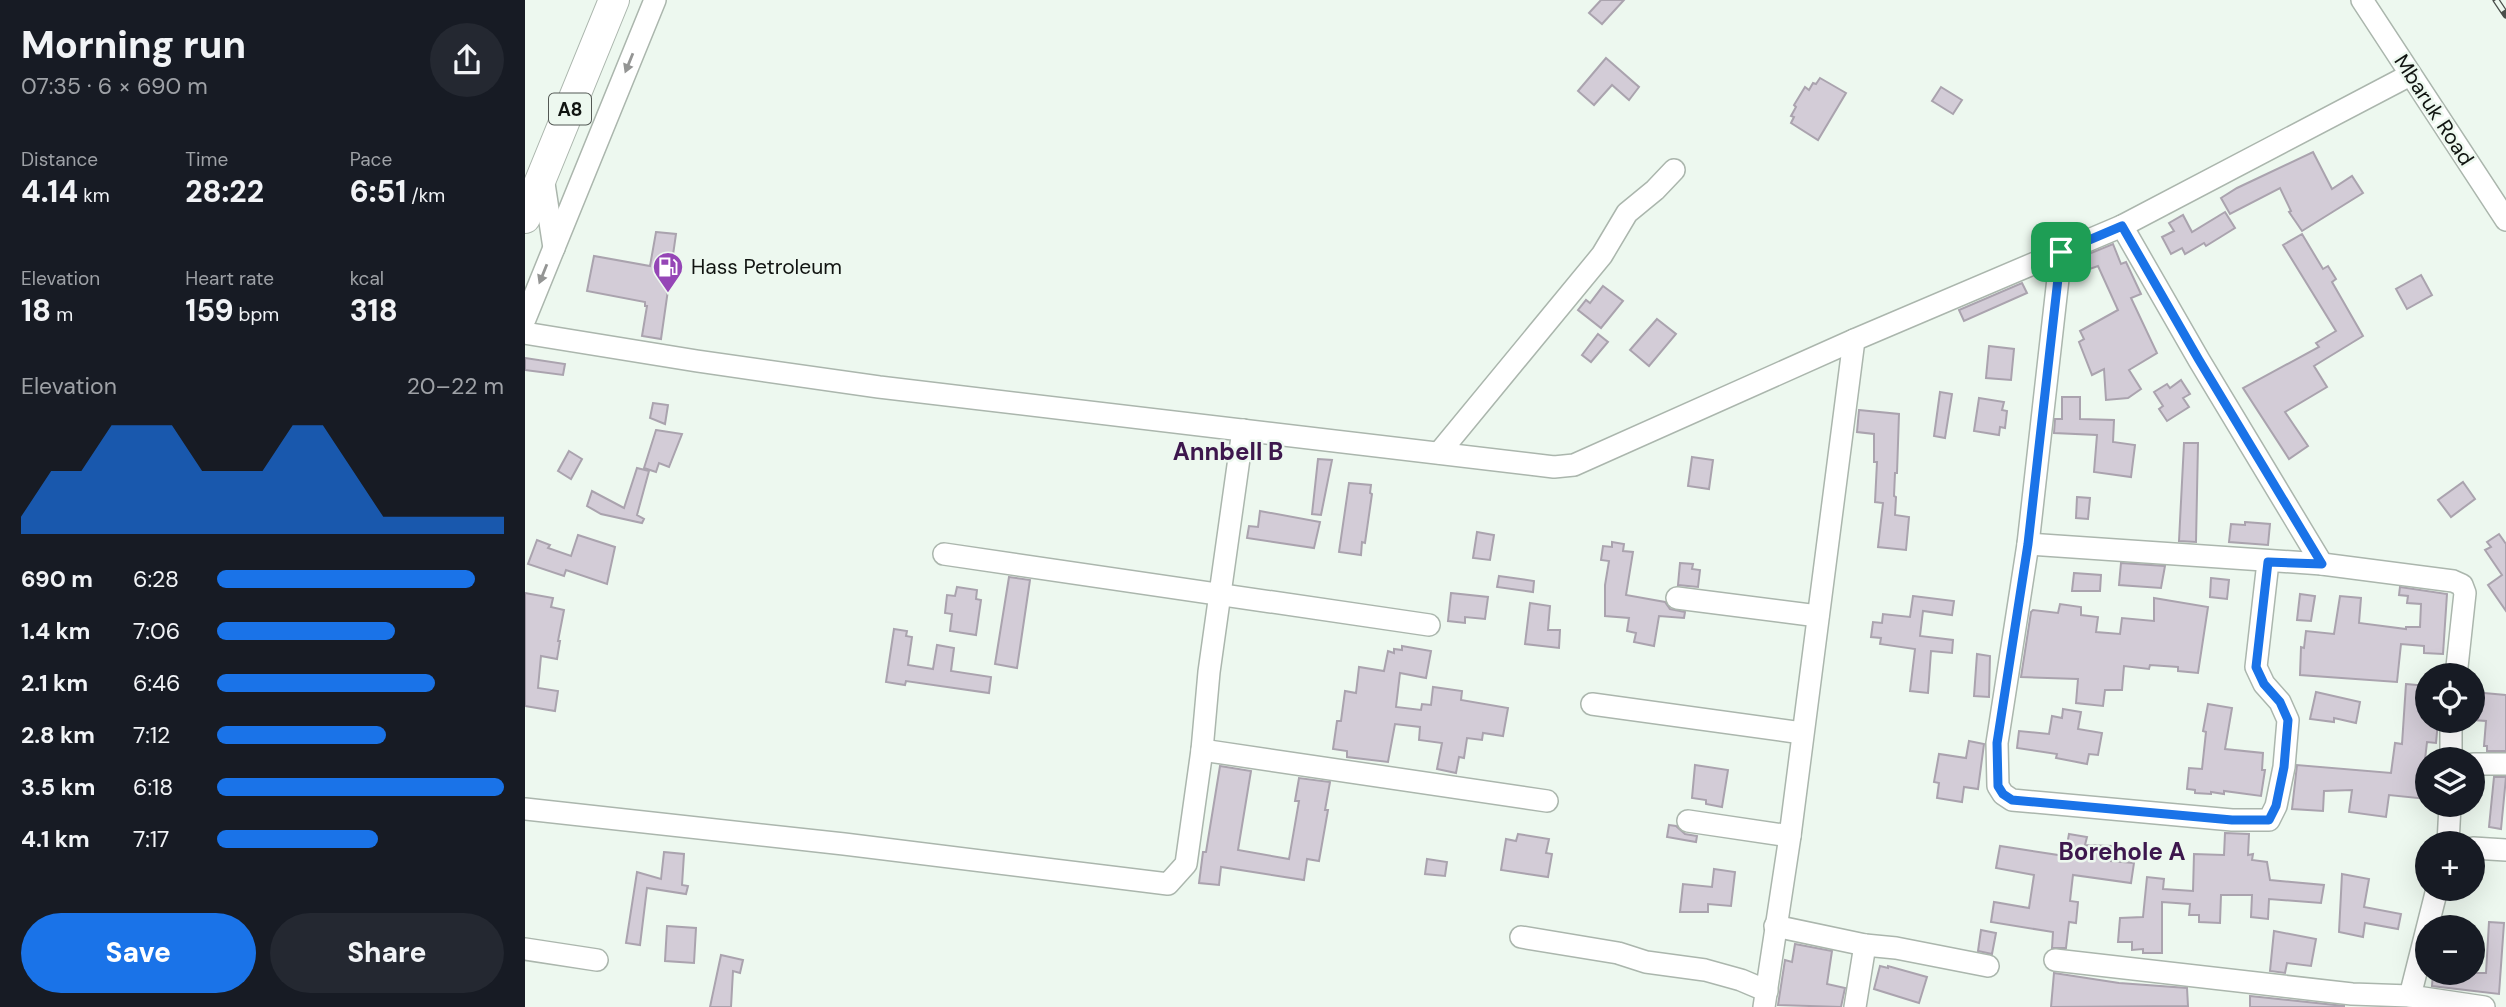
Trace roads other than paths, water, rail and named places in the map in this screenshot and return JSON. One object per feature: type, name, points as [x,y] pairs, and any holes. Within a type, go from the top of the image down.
[{"type":"highway","name":"A8","points":[[525,218],[614,0]]},
{"type":"street","points":[[525,319],[655,0]]},
{"type":"street","name":"Mbaruk Road","points":[[2362,0],[2506,220]]},
{"type":"street","points":[[525,332],[697,361],[866,385],[1554,467],[1574,465],[1854,340],[2122,226],[2410,75]]},
{"type":"street","points":[[1439,453],[1602,254],[1627,213],[1674,170]]},
{"type":"street","points":[[543,177],[554,248]]},
{"type":"street","points":[[2122,226],[2322,564]]},
{"type":"street","points":[[2061,252],[2028,544],[1997,743],[1998,786],[2003,794],[2012,800],[2232,820],[2269,820],[2276,806],[2284,767],[2288,720],[2280,702],[2264,684],[2256,667],[2268,562]]},
{"type":"street","points":[[1766,999],[1790,836],[1854,340]]},
{"type":"street","points":[[525,809],[844,844],[1168,884],[1187,864],[1209,672],[1243,430]]},
{"type":"street","points":[[2028,544],[2322,564],[2453,581],[2462,585],[2465,593],[2457,663]]},
{"type":"street","points":[[944,554],[1429,625]]},
{"type":"street","points":[[1677,598],[1818,616]]},
{"type":"street","points":[[1593,704],[1802,733]]},
{"type":"street","points":[[1202,750],[1547,801]]},
{"type":"street","points":[[2485,764],[2506,764]]},
{"type":"street","points":[[1688,821],[1790,836]]},
{"type":"street","points":[[2485,849],[2506,850]]},
{"type":"street","points":[[2410,996],[2434,901]]},
{"type":"street","points":[[1775,926],[1988,966]]},
{"type":"street","points":[[1521,937],[1618,953],[1646,962],[1705,970],[1741,980],[1766,999]]},
{"type":"street","points":[[1856,1007],[1865,945]]},
{"type":"street","points":[[525,949],[597,960]]},
{"type":"street","points":[[2055,961],[2351,1000],[2410,996],[2484,1007]]},
{"type":"railway","points":[[2496,0],[2506,15]]},
{"type":"place","name":"Hass Petroleum","points":[[668,294]]},
{"type":"district","name":"Annbell B","points":[[1228,451]]},
{"type":"district","name":"Borehole A","points":[[2122,851]]}]
